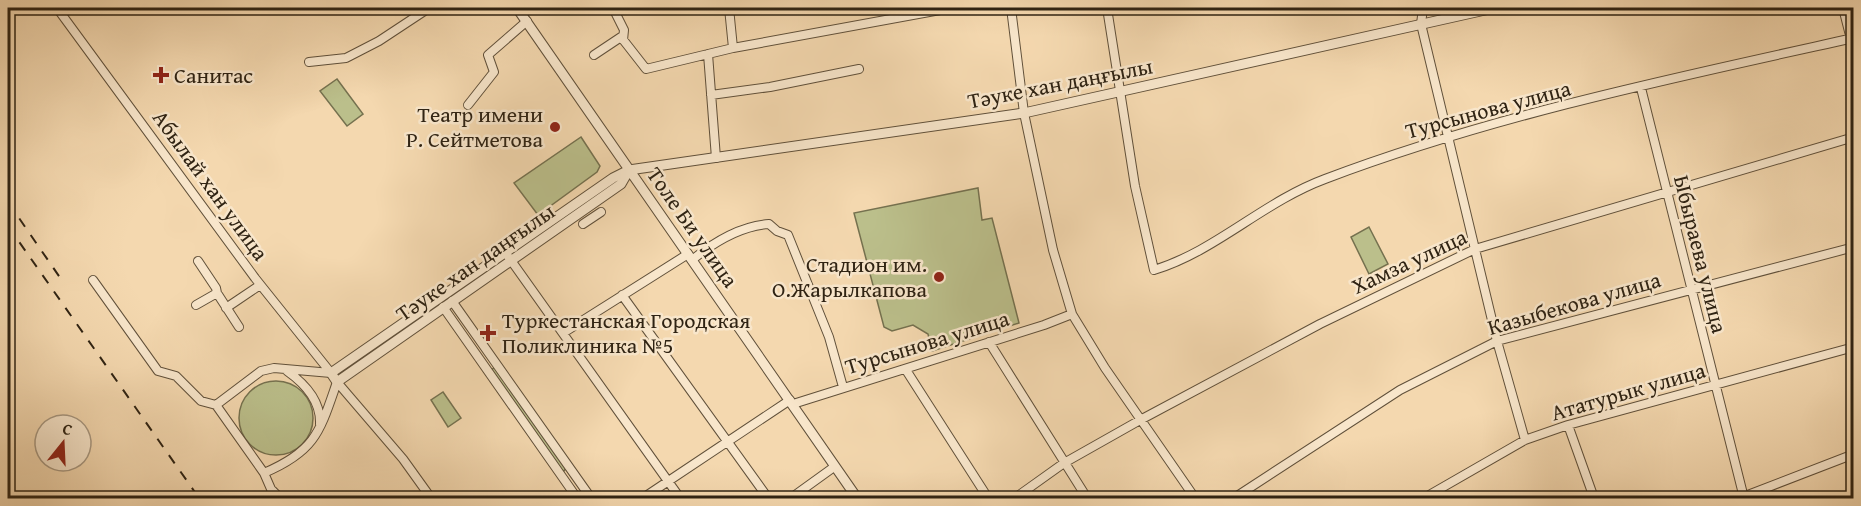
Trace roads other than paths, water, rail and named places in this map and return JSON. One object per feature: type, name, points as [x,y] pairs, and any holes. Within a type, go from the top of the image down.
[{"type":"street","name":"Абылай хан улица","points":[[57,8],[260,285],[337,382]]},
{"type":"street","points":[[309,62],[346,57],[379,40],[429,8]]},
{"type":"street","name":"Толе Би улица","points":[[517,8],[857,498]]},
{"type":"street","points":[[623,8],[615,12],[624,30],[623,39],[646,69],[733,48],[951,8]]},
{"type":"street","points":[[729,8],[733,48]]},
{"type":"street","points":[[1011,8],[1024,113],[1053,250],[1072,314],[1195,498]]},
{"type":"street","points":[[1107,8],[1120,92]]},
{"type":"street","points":[[1423,8],[1420,24],[1449,135],[1497,341],[1525,440]]},
{"type":"street","name":"Тәуке хан даңғылы","points":[[331,373],[613,178],[629,170],[1024,113],[1494,8]]},
{"type":"street","points":[[1843,8],[1854,51]]},
{"type":"street","points":[[468,105],[494,72],[488,55],[526,21]]},
{"type":"street","points":[[594,55],[621,37],[623,39]]},
{"type":"street","name":"Турсынова улица","points":[[1120,92],[1135,186],[1154,270],[1171,265],[1199,250],[1299,188],[1449,135],[1852,38]]},
{"type":"street","points":[[708,54],[716,158]]},
{"type":"street","points":[[711,95],[770,87],[859,69]]},
{"type":"street","name":"Ыбыраева улица","points":[[1641,88],[1742,498]]},
{"type":"street","name":"Хамза улица","points":[[1015,498],[1064,463],[1142,419],[1320,324],[1475,249],[1854,137]]},
{"type":"street","name":"Тәуке хан даңғылы","points":[[337,382],[621,184],[629,170]]},
{"type":"street","points":[[583,224],[601,212]]},
{"type":"street","points":[[563,333],[622,295],[726,237],[756,225],[769,224],[789,235],[828,337],[843,387]]},
{"type":"street","name":"Казыбекова улица","points":[[1234,498],[1400,390],[1497,341],[1854,248]]},
{"type":"street","points":[[505,252],[680,498]]},
{"type":"street","points":[[198,261],[239,327]]},
{"type":"street","points":[[93,280],[158,371],[176,376],[201,401],[216,405],[264,473],[271,489],[280,498]]},
{"type":"street","points":[[226,308],[260,285]]},
{"type":"street","points":[[196,305],[217,293]]},
{"type":"street","points":[[622,295],[685,379],[728,444],[768,498]]},
{"type":"street","points":[[452,301],[591,498]]},
{"type":"street","points":[[443,308],[577,498]]},
{"type":"street","name":"Турсынова улица","points":[[643,498],[791,402],[906,370],[1072,314]]},
{"type":"street","points":[[989,342],[1087,498]]},
{"type":"street","name":"Ататурык улица","points":[[1424,498],[1525,440],[1568,425],[1854,347]]},
{"type":"street","points":[[216,405],[261,371],[285,369],[331,373]]},
{"type":"street","points":[[285,369],[300,380],[317,404],[319,432]]},
{"type":"street","points":[[906,370],[988,498]]},
{"type":"street","points":[[264,473],[292,458],[314,441],[337,382],[403,459],[431,498]]},
{"type":"street","points":[[1568,425],[1594,498]]},
{"type":"street","points":[[1742,498],[1854,454]]},
{"type":"street","points":[[791,498],[834,467]]},
{"type":"railway","points":[[8,202],[63,282]]},
{"type":"railway","points":[[8,226],[199,498]]},
{"type":"place","name":"Санитас","points":[[161,75]]},
{"type":"place","name":"Театр имени Р. Сейтметова","points":[[555,127]]},
{"type":"place","name":"Стадион им. О.Жарылкапова","points":[[939,277]]},
{"type":"place","name":"Туркестанская Городская Поликлиника №5","points":[[488,333]]}]
